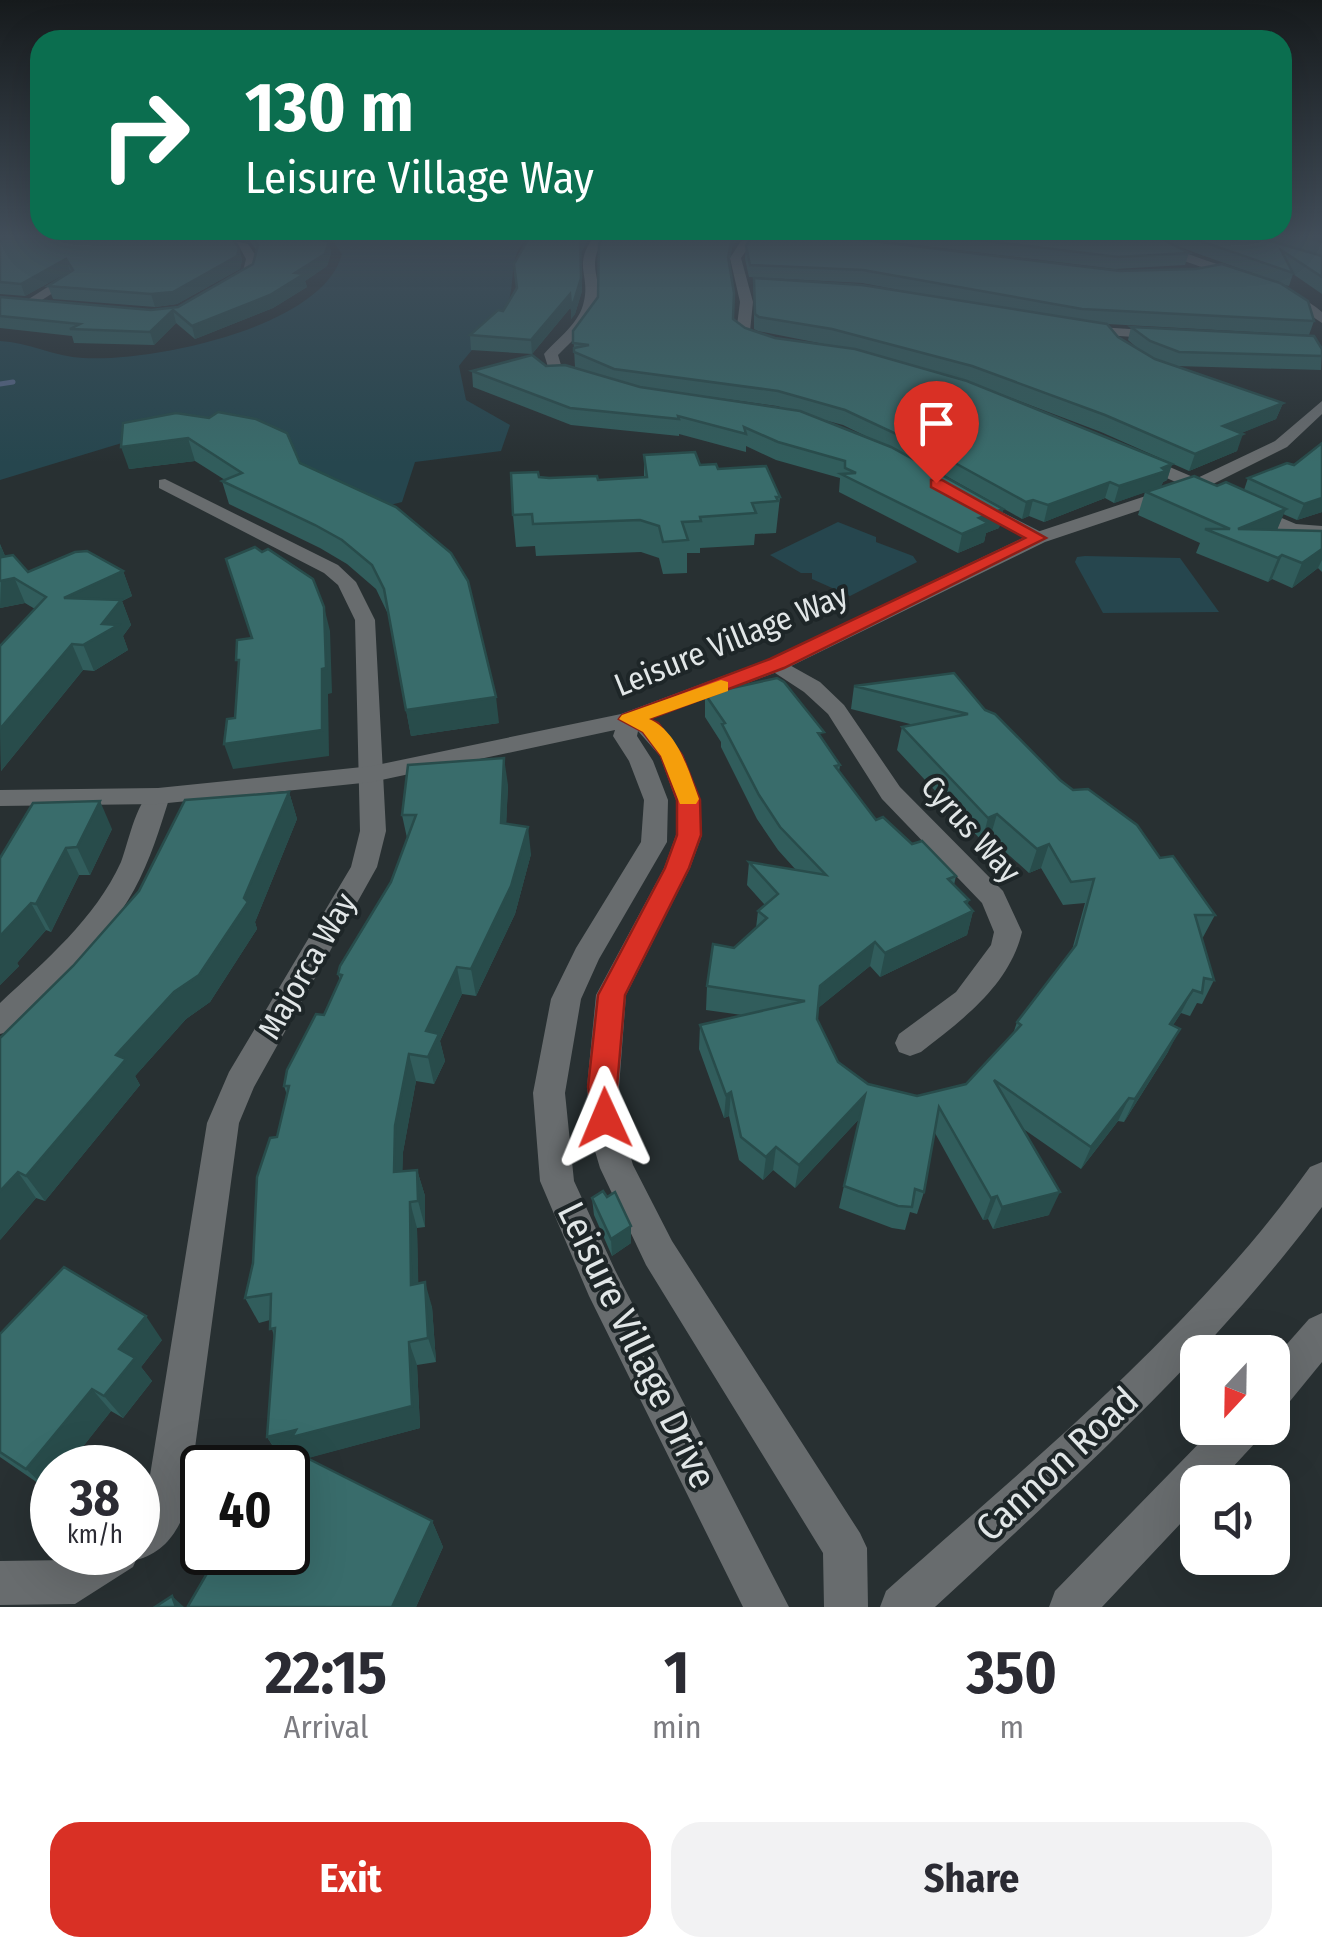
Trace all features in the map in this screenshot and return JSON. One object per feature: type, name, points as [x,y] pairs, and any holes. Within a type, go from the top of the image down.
[{"type":"street","points":[[584,313],[551,354],[554,367],[575,381],[602,390]]},
{"type":"street","points":[[748,313],[743,333],[792,344]]},
{"type":"street","points":[[1061,328],[1182,336]]},
{"type":"street","points":[[1110,333],[1119,349]]},
{"type":"street","name":"Leisure Village Way","points":[[0,798],[158,796],[372,774],[630,719],[777,664],[1038,538],[1197,485],[1282,444],[1322,406]]},
{"type":"street","points":[[1126,454],[1293,529],[1322,530]]},
{"type":"street","name":"Majorca Way","points":[[160,1516],[166,1507],[224,1123],[240,1082],[364,867],[373,832],[364,620],[346,582],[331,569],[165,484]]},
{"type":"street","points":[[953,492],[1038,538]]},
{"type":"street","name":"Cyrus Way","points":[[777,664],[812,686],[836,710],[891,794],[993,898],[1008,932],[1004,948],[967,1000],[910,1043]]},
{"type":"street","name":"Leisure Village Drive","points":[[767,1607],[602,1283],[558,1180],[549,1093],[556,1040],[574,983],[654,842],[656,800],[641,761],[625,736],[630,719],[651,728],[671,755],[688,800],[689,835],[677,868],[611,995],[603,1087],[617,1168],[659,1253],[846,1548],[846,1607]]},
{"type":"street","points":[[0,1022],[78,946],[113,902],[131,870],[158,796]]},
{"type":"street","points":[[574,983],[611,995]]},
{"type":"street","name":"Cannon Road","points":[[902,1607],[1144,1382],[1220,1303],[1305,1204],[1322,1178]]},
{"type":"street","points":[[1290,1370],[1322,1332]]},
{"type":"street","points":[[1071,1607],[1226,1445]]},
{"type":"street","points":[[0,1583],[75,1582],[85,1575]]},
{"type":"shaded area","points":[[282,313],[501,313],[459,366],[466,400],[510,425],[501,451],[415,462],[402,502],[370,510],[303,467],[297,455],[275,441],[135,439],[0,480],[0,341],[73,357],[113,358],[189,346]]},
{"type":"shaded area","points":[[838,522],[876,537],[876,542],[913,556],[917,562],[850,596],[812,579],[812,573],[801,573],[770,555]]},
{"type":"shaded area","points":[[1077,557],[1180,558],[1219,612],[1103,613],[1075,562]]},
{"type":"building","points":[[0,313],[170,313],[150,332],[70,329],[80,324]]},
{"type":"building","points":[[177,313],[225,313],[192,326]]},
{"type":"building","points":[[495,313],[554,313],[531,340],[470,335]]},
{"type":"building","points":[[586,313],[733,313],[733,319],[745,328],[775,338],[855,349],[967,381],[1172,464],[1162,468],[1166,471],[1119,486],[1110,482],[1048,505],[1026,502],[935,452],[845,410],[778,391],[614,369],[574,352],[574,348],[589,345],[573,343],[573,331]]},
{"type":"building","points":[[1038,313],[1107,324],[1118,337],[1155,359],[1283,403],[1223,426],[1243,434],[1195,454],[1105,415],[972,366],[832,329],[755,314]]},
{"type":"building","points":[[1159,313],[1312,313],[1314,321]]},
{"type":"building","points":[[1131,327],[1314,336],[1322,356],[1179,352],[1150,341]]},
{"type":"building","points":[[532,355],[546,366],[565,365],[640,387],[800,411],[891,447],[1003,509],[979,518],[988,523],[962,534],[841,474],[856,473],[845,468],[845,461],[778,442],[744,427],[746,434],[678,416],[679,419],[570,408],[472,371]]},
{"type":"building","points":[[218,412],[256,419],[287,433],[300,463],[396,507],[451,553],[468,581],[496,697],[406,710],[384,589],[372,565],[342,540],[222,481],[242,473],[188,438],[121,447],[123,423],[176,413],[209,418]]},
{"type":"building","points":[[1322,443],[1322,498],[1304,504],[1248,478],[1287,463],[1294,465]]},
{"type":"building","points":[[695,452],[700,465],[716,464],[718,469],[766,466],[780,497],[776,497],[778,501],[752,503],[756,513],[682,522],[688,540],[663,542],[659,526],[640,520],[533,524],[532,514],[513,515],[511,473],[538,472],[539,477],[549,478],[597,476],[598,480],[647,477],[644,455]]},
{"type":"building","points":[[1194,476],[1217,486],[1226,482],[1286,509],[1238,529],[1322,531],[1322,549],[1302,563],[1282,555],[1278,558],[1205,529],[1230,529],[1146,492]]},
{"type":"building","points":[[255,547],[262,552],[268,549],[313,579],[324,607],[322,730],[224,744],[227,719],[235,718],[237,640],[252,638],[226,559]]},
{"type":"building","points":[[0,548],[2,557],[13,555],[28,572],[75,552],[87,551],[123,571],[64,598],[121,600],[102,624],[118,625],[83,645],[72,644],[0,729],[0,646],[46,597],[14,578],[0,581]]},
{"type":"building","points":[[954,673],[985,710],[995,714],[1060,780],[1073,790],[1088,789],[1137,825],[1160,858],[1173,856],[1215,915],[1195,915],[1214,980],[1204,978],[1202,993],[1193,990],[1170,1024],[1180,1029],[1135,1099],[1129,1098],[1091,1147],[994,1080],[1060,1192],[1002,1207],[997,1196],[991,1198],[939,1107],[924,1192],[915,1189],[912,1207],[898,1206],[844,1186],[865,1095],[799,1165],[776,1147],[766,1157],[741,1137],[731,1092],[726,1095],[700,1025],[805,1001],[707,986],[713,944],[734,948],[767,918],[758,911],[778,894],[749,862],[826,875],[780,827],[759,795],[722,724],[725,723],[705,694],[777,678],[824,732],[818,733],[840,765],[835,766],[876,820],[883,817],[912,844],[922,841],[956,876],[948,879],[969,900],[965,902],[973,911],[885,953],[875,942],[820,986],[817,1019],[838,1062],[868,1084],[917,1096],[966,1084],[1021,1025],[1017,1022],[1076,945],[1094,879],[1071,882],[1049,844],[1037,849],[997,814],[988,818],[902,727],[968,714],[854,686]]},
{"type":"building","points":[[504,758],[501,823],[528,827],[511,886],[471,969],[457,967],[426,1031],[439,1034],[428,1057],[409,1054],[395,1126],[394,1172],[417,1170],[418,1201],[410,1202],[411,1285],[425,1282],[428,1338],[409,1342],[412,1406],[292,1437],[296,1430],[267,1437],[275,1328],[270,1329],[271,1294],[245,1298],[253,1263],[257,1177],[270,1138],[277,1137],[289,1086],[284,1086],[287,1070],[316,1014],[324,1015],[342,975],[338,974],[340,966],[391,882],[416,815],[402,815],[408,765]]},
{"type":"building","points":[[289,792],[244,898],[248,902],[199,975],[174,992],[116,1055],[126,1059],[26,1176],[18,1172],[0,1191],[0,1038],[73,966],[139,891],[185,800]]},
{"type":"building","points":[[100,801],[77,847],[66,848],[36,904],[31,903],[0,936],[0,858],[33,803]]},
{"type":"building","points":[[603,1191],[607,1197],[615,1192],[631,1226],[611,1239],[592,1198]]},
{"type":"building","points":[[64,1267],[146,1316],[119,1349],[135,1358],[104,1396],[92,1389],[46,1445],[30,1445],[30,1464],[26,1469],[0,1452],[0,1334]]},
{"type":"building","points":[[310,1460],[432,1521],[392,1607],[188,1606],[206,1575],[310,1575]]},
{"type":"building","points":[[172,1596],[176,1607],[155,1607]]},
{"type":"waterway","points":[[0,384],[13,382]]},
{"type":"slow traffic","points":[[688,799],[671,755],[651,728],[630,719],[721,686]]},
{"type":"route","points":[[605,1118],[603,1087],[611,995],[677,868],[689,835],[688,800],[671,755],[651,728],[630,719],[777,664],[1038,538],[936,483]]}]
